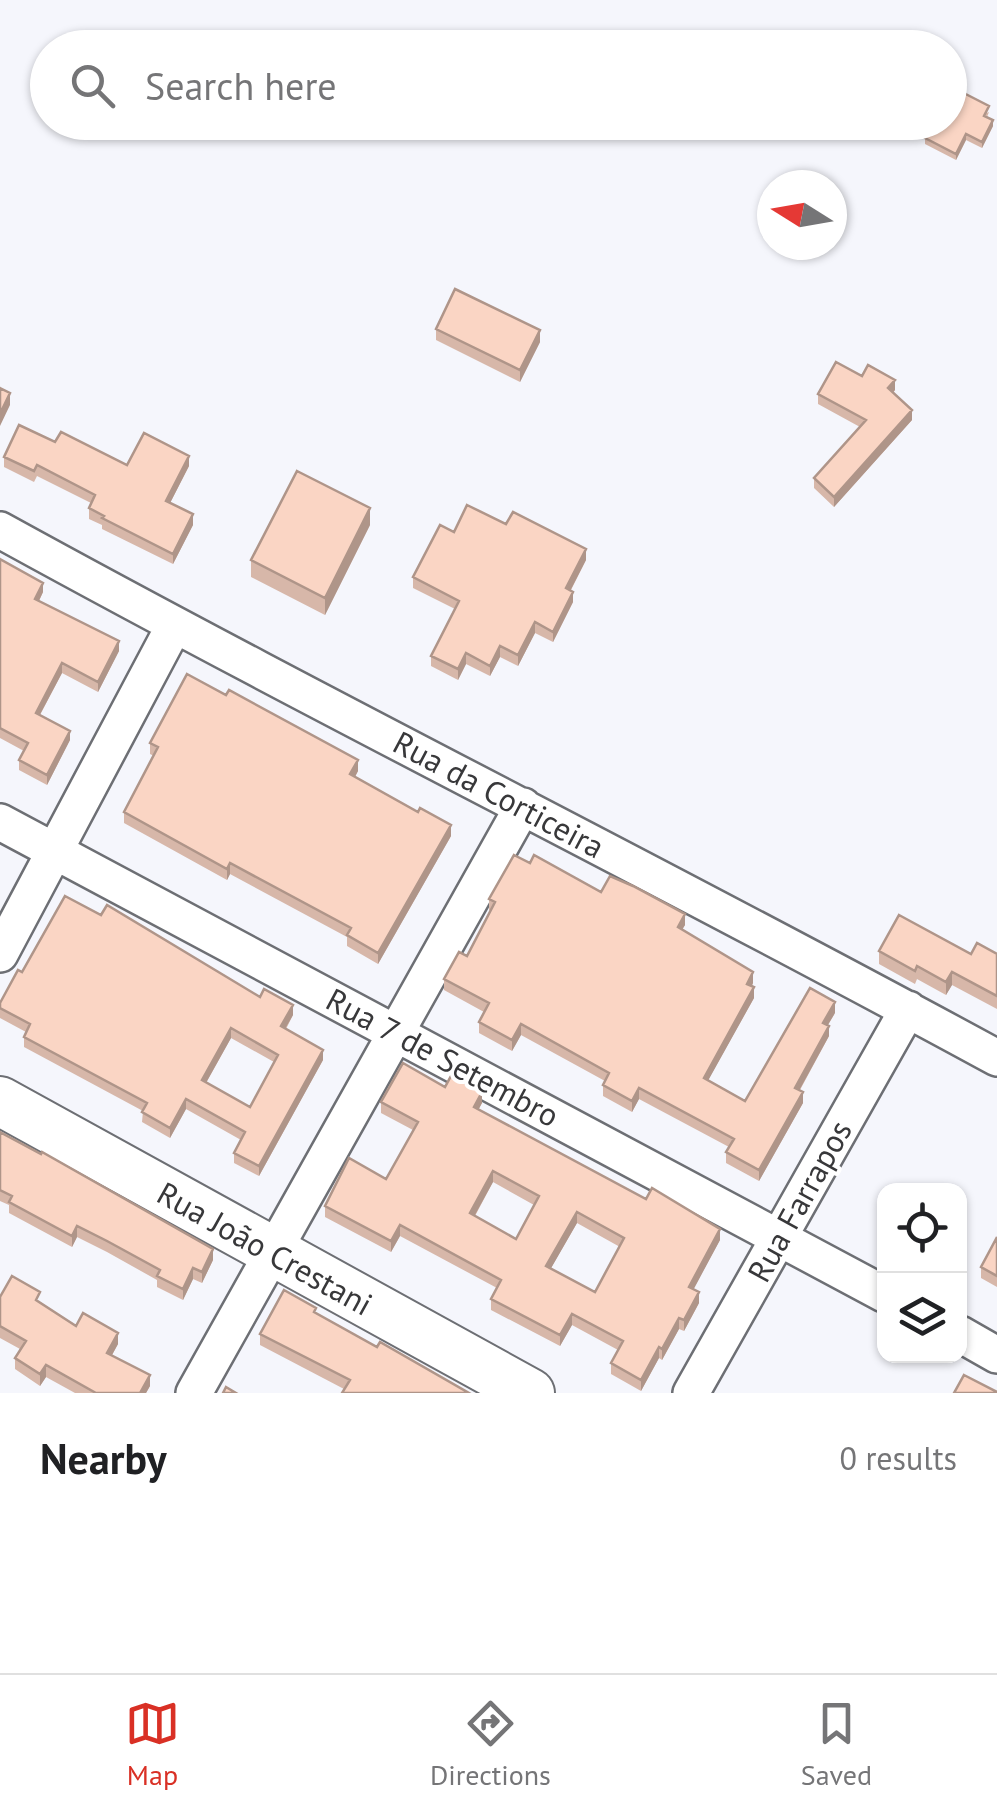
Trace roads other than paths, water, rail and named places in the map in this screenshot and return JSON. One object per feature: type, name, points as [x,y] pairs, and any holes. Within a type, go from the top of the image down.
[{"type":"street","name":"Rua da Corticeira","points":[[0,530],[174,626],[997,1058]]},
{"type":"street","points":[[0,954],[174,626]]},
{"type":"street","points":[[194,1393],[523,806]]},
{"type":"street","name":"Rua 7 de Setembro","points":[[0,822],[877,1290]]},
{"type":"street","name":"Rua Farrapos","points":[[690,1393],[908,1009]]},
{"type":"street","name":"Rua João Crestani","points":[[0,1101],[530,1393]]},
{"type":"street","points":[[967,1338],[997,1354]]}]
